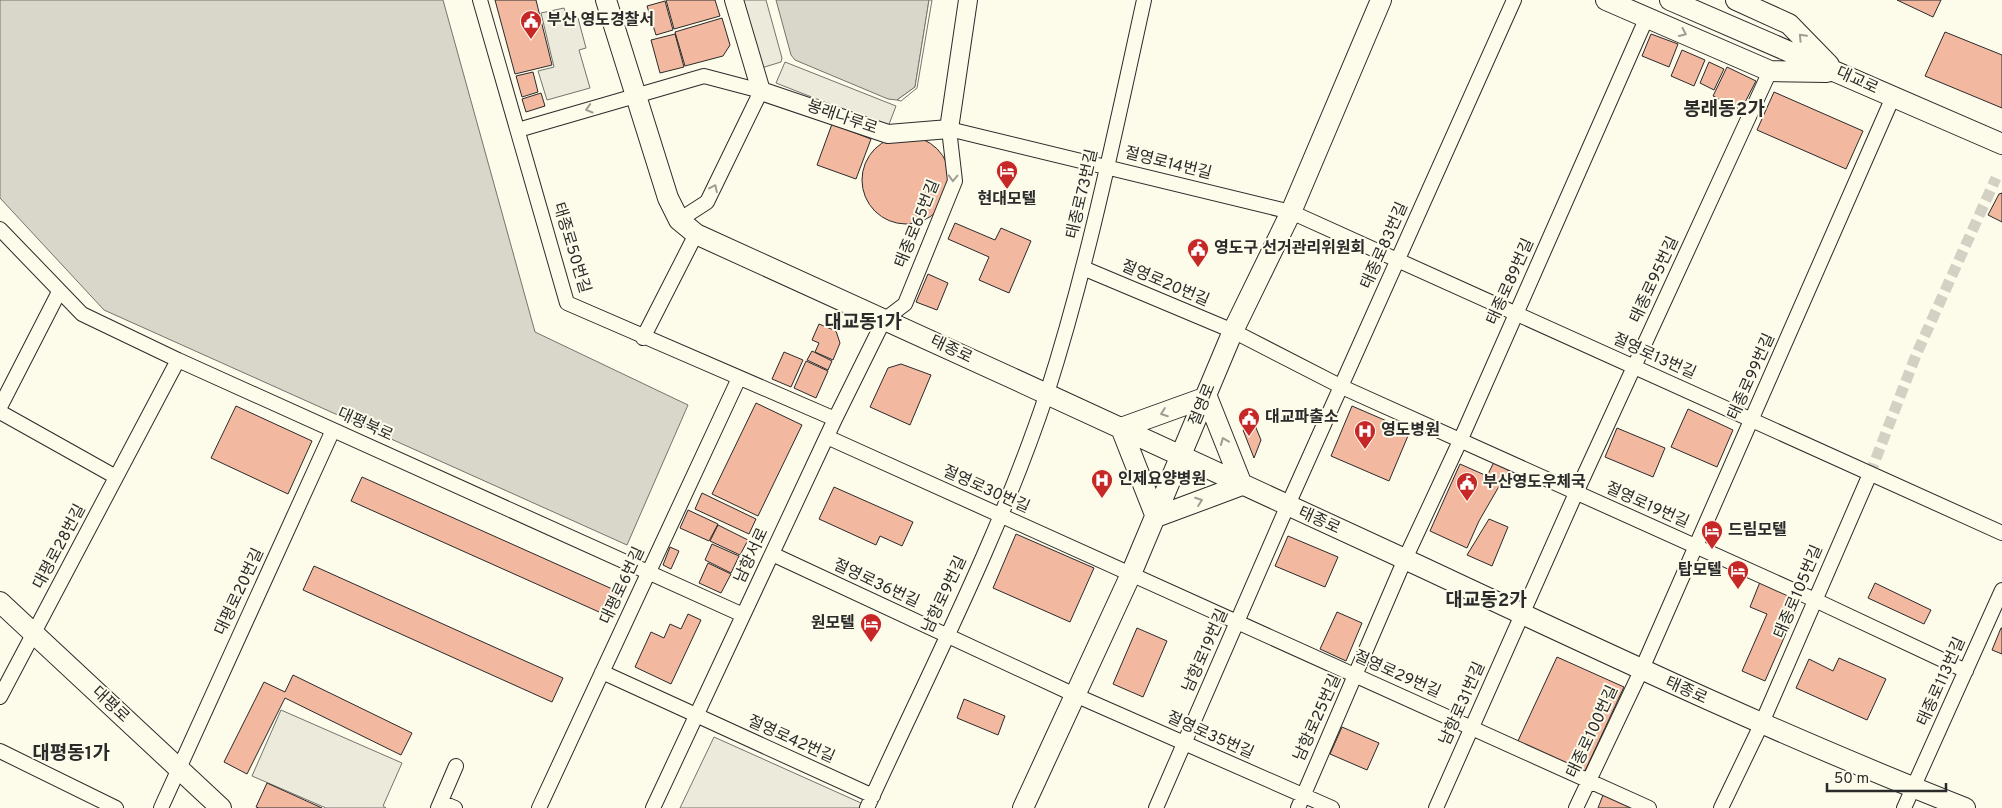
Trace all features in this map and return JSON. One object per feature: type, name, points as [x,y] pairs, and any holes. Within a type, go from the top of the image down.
[{"type":"main road","name":"태종로","points":[[606,0],[668,198],[679,220],[696,234],[1182,456],[1287,507],[1405,559],[1641,671],[1761,725],[1965,808]]},
{"type":"main road","name":"절영로","points":[[1023,808],[1131,574],[1207,397],[1233,331],[1291,212],[1381,0]]},
{"type":"main road","points":[[1606,0],[1770,71],[1836,72]]},
{"type":"main road","name":"대교로","points":[[1670,0],[2002,144]]},
{"type":"main road","points":[[1736,0],[1789,24],[1836,72]]},
{"type":"main road","points":[[1207,397],[1242,485],[1156,517],[1121,428],[1207,397]]},
{"type":"main road","name":"대평로","points":[[0,602],[220,808]]},
{"type":"street","name":"태종로50번길","points":[[480,0],[567,303],[644,338],[835,419]]},
{"type":"street","points":[[679,220],[707,202],[761,91],[734,0]]},
{"type":"street","points":[[948,129],[968,0]]},
{"type":"street","name":"태종로73번길","points":[[1046,394],[1083,268],[1144,0]]},
{"type":"street","name":"태종로83번길","points":[[1287,507],[1514,0]]},
{"type":"street","name":"태종로89번길","points":[[1405,559],[1460,441],[1647,18]]},
{"type":"street","name":"태종로95번길","points":[[1523,615],[1576,493],[1770,71]]},
{"type":"street","points":[[518,130],[704,76],[761,91]]},
{"type":"street","name":"봉래나루로","points":[[761,91],[888,134],[948,129]]},
{"type":"street","name":"태종로99번길","points":[[1641,671],[1893,97]]},
{"type":"street","name":"절영로14번길","points":[[948,129],[1291,212]]},
{"type":"street","name":"태종로65번길","points":[[884,320],[905,304],[955,181],[948,129]]},
{"type":"street","name":"절영로13번길","points":[[1291,212],[2002,533]]},
{"type":"street","name":"대평북로","points":[[0,229],[82,314],[178,360],[743,615]]},
{"type":"street","points":[[644,338],[696,234]]},
{"type":"street","name":"절영로20번길","points":[[1083,268],[1233,331]]},
{"type":"street","points":[[0,407],[59,292]]},
{"type":"street","name":"남항서로","points":[[653,808],[835,419],[884,320]]},
{"type":"street","name":"절영로19번길","points":[[1233,331],[1342,387],[1695,548],[1815,600],[1966,671]]},
{"type":"street","name":"대평로28번길","points":[[0,697],[178,360]]},
{"type":"street","name":"대평로6번길","points":[[539,808],[739,378]]},
{"type":"street","name":"남항로9번길","points":[[870,802],[1001,516],[1046,394]]},
{"type":"street","points":[[0,412],[116,476]]},
{"type":"street","name":"대평로20번길","points":[[161,808],[333,430]]},
{"type":"street","name":"절영로30번길","points":[[827,438],[1131,574]]},
{"type":"street","name":"태종로105번길","points":[[1720,808],[1761,725],[1870,474]]},
{"type":"street","name":"남항로19번길","points":[[1156,808],[1287,507]]},
{"type":"street","name":"절영로36번길","points":[[772,554],[1075,695]]},
{"type":"street","name":"남항로25번길","points":[[1301,802],[1405,559]]},
{"type":"street","name":"절영로29번길","points":[[1131,574],[1649,808]]},
{"type":"street","name":"태종로113번길","points":[[1904,808],[2002,590]]},
{"type":"street","name":"남항로31번길","points":[[1436,808],[1523,615]]},
{"type":"street","name":"태종로100번길","points":[[1576,808],[1641,671]]},
{"type":"street","name":"절영로42번길","points":[[602,672],[870,802]]},
{"type":"street","name":"절영로35번길","points":[[1075,695],[1185,743],[1301,802],[1332,808]]},
{"type":"street","points":[[0,751],[116,808]]},
{"type":"street","points":[[454,808],[439,805],[456,766]]},
{"type":"shaded area","points":[[0,0],[443,0],[535,332],[688,405],[627,545],[104,310],[0,198]]},
{"type":"shaded area","points":[[739,0],[766,0],[782,58],[781,62],[758,69]]},
{"type":"shaded area","points":[[776,0],[929,0],[915,87],[897,100],[888,99],[795,60],[791,55]]},
{"type":"shaded area","points":[[564,8],[568,20],[578,18],[586,48],[579,50],[590,88],[547,100],[538,71],[554,67],[541,13]]},
{"type":"shaded area","points":[[785,62],[896,106],[888,127],[776,83]]},
{"type":"shaded area","points":[[281,710],[402,763],[383,806],[386,808],[326,808],[252,776]]},
{"type":"shaded area","points":[[714,737],[861,803],[859,808],[680,808]]},
{"type":"pier","points":[[929,0],[932,0],[917,88],[901,101],[897,100],[915,87]]},
{"type":"building","points":[[495,0],[536,0],[552,65],[515,74]]},
{"type":"building","points":[[666,0],[715,0],[720,16],[674,29]]},
{"type":"building","points":[[1897,0],[1941,0],[1933,17]]},
{"type":"building","points":[[665,1],[673,30],[656,35],[647,6]]},
{"type":"building","points":[[722,18],[730,45],[723,56],[685,66],[675,32]]},
{"type":"building","points":[[1945,32],[2002,55],[2002,108],[1925,76]]},
{"type":"building","points":[[675,34],[684,67],[660,73],[651,40]]},
{"type":"building","points":[[1651,34],[1678,44],[1669,67],[1642,56]]},
{"type":"building","points":[[1682,50],[1705,60],[1694,86],[1671,76]]},
{"type":"building","points":[[1709,62],[1724,69],[1714,90],[1700,83]]},
{"type":"building","points":[[1727,67],[1756,81],[1741,110],[1713,96]]},
{"type":"building","points":[[533,72],[538,92],[522,97],[516,76]]},
{"type":"building","points":[[1774,92],[1863,131],[1846,169],[1757,130]]},
{"type":"building","points":[[541,93],[545,106],[526,112],[522,99]]},
{"type":"building","points":[[832,124],[871,139],[856,179],[817,165]]},
{"type":"building","points":[[906,136],[923,140],[937,149],[946,163],[950,180],[946,197],[937,211],[923,220],[906,224],[889,220],[875,211],[866,197],[862,180],[866,163],[875,149],[889,140]]},
{"type":"building","points":[[2002,193],[2002,222],[1988,215],[1999,194]]},
{"type":"building","points":[[955,223],[995,240],[1001,228],[1031,241],[1009,293],[979,280],[989,257],[948,239]]},
{"type":"building","points":[[928,274],[948,283],[937,310],[916,302]]},
{"type":"building","points":[[819,324],[836,331],[840,343],[833,360],[815,352],[819,343],[812,340]]},
{"type":"building","points":[[812,351],[832,361],[828,370],[807,360]]},
{"type":"building","points":[[784,352],[803,360],[791,387],[772,379]]},
{"type":"building","points":[[806,361],[828,371],[816,398],[794,388]]},
{"type":"building","points":[[901,364],[931,375],[910,425],[870,407],[888,368]]},
{"type":"building","points":[[756,403],[802,425],[758,516],[712,494]]},
{"type":"building","points":[[236,406],[312,441],[288,494],[211,458]]},
{"type":"building","points":[[1352,406],[1410,431],[1389,481],[1331,456]]},
{"type":"building","points":[[1688,409],[1733,430],[1717,467],[1671,447]]},
{"type":"building","points":[[1254,423],[1261,440],[1254,458],[1243,430]]},
{"type":"building","points":[[1617,428],[1665,448],[1653,477],[1605,457]]},
{"type":"building","name":"부산영도우체국","points":[[1494,462],[1509,469],[1479,521],[1467,548],[1430,531],[1460,464],[1487,476]]},
{"type":"building","points":[[362,477],[619,592],[608,616],[351,501]]},
{"type":"building","points":[[834,487],[913,522],[902,546],[880,536],[876,545],[819,519]]},
{"type":"building","points":[[702,493],[756,519],[749,534],[695,509]]},
{"type":"building","points":[[688,510],[718,524],[709,541],[680,528]]},
{"type":"building","points":[[1489,519],[1508,527],[1492,566],[1467,555]]},
{"type":"building","points":[[718,525],[748,540],[740,555],[710,541]]},
{"type":"building","points":[[1016,534],[1094,568],[1070,622],[993,588]]},
{"type":"building","points":[[1288,536],[1338,557],[1325,587],[1275,566]]},
{"type":"building","points":[[712,544],[739,556],[731,573],[705,560]]},
{"type":"building","points":[[670,547],[679,551],[671,569],[663,565]]},
{"type":"building","points":[[708,563],[731,574],[721,593],[699,583]]},
{"type":"building","points":[[314,566],[563,678],[552,702],[303,590]]},
{"type":"building","points":[[1760,582],[1797,598],[1798,606],[1765,681],[1742,671],[1767,614],[1750,607]]},
{"type":"building","points":[[1875,583],[1931,610],[1924,624],[1868,598]]},
{"type":"building","points":[[1337,612],[1362,623],[1346,661],[1320,649]]},
{"type":"building","points":[[688,614],[701,620],[671,684],[635,667],[651,632],[664,638],[670,624],[681,629]]},
{"type":"building","points":[[1137,628],[1167,641],[1143,697],[1113,684]]},
{"type":"building","points":[[2002,628],[2002,654],[1992,650]]},
{"type":"building","points":[[1557,657],[1624,687],[1584,773],[1517,743]]},
{"type":"building","points":[[1839,658],[1886,679],[1867,720],[1796,688],[1809,659],[1833,671]]},
{"type":"building","points":[[293,675],[412,733],[401,755],[285,698],[247,774],[224,762],[264,682],[285,692]]},
{"type":"building","points":[[964,699],[1005,716],[998,735],[957,718]]},
{"type":"building","points":[[1342,727],[1379,743],[1367,770],[1330,754]]},
{"type":"building","points":[[267,783],[322,808],[256,807]]},
{"type":"building","points":[[1603,795],[1636,808],[1598,808]]},
{"type":"tunnel","points":[[1870,474],[1916,355],[1996,178]]},
{"type":"place","name":"부산 영도경찰서","points":[[531,40]]},
{"type":"place","name":"현대모텔","points":[[1007,190]]},
{"type":"place","name":"영도구 선거관리위원회","points":[[1198,268]]},
{"type":"place","name":"대교파출소","points":[[1249,437]]},
{"type":"place","name":"영도병원","points":[[1365,450]]},
{"type":"place","name":"인제요양병원","points":[[1102,499]]},
{"type":"place","name":"부산영도우체국","points":[[1467,502]]},
{"type":"place","name":"드림모텔","points":[[1712,550]]},
{"type":"place","name":"탑모텔","points":[[1738,590]]},
{"type":"place","name":"원모텔","points":[[871,643]]},
{"type":"district","name":"봉래동2가","points":[[1724,110]]},
{"type":"district","name":"대교동1가","points":[[863,323]]},
{"type":"district","name":"대교동2가","points":[[1486,601]]},
{"type":"district","name":"대평동1가","points":[[71,754]]}]
